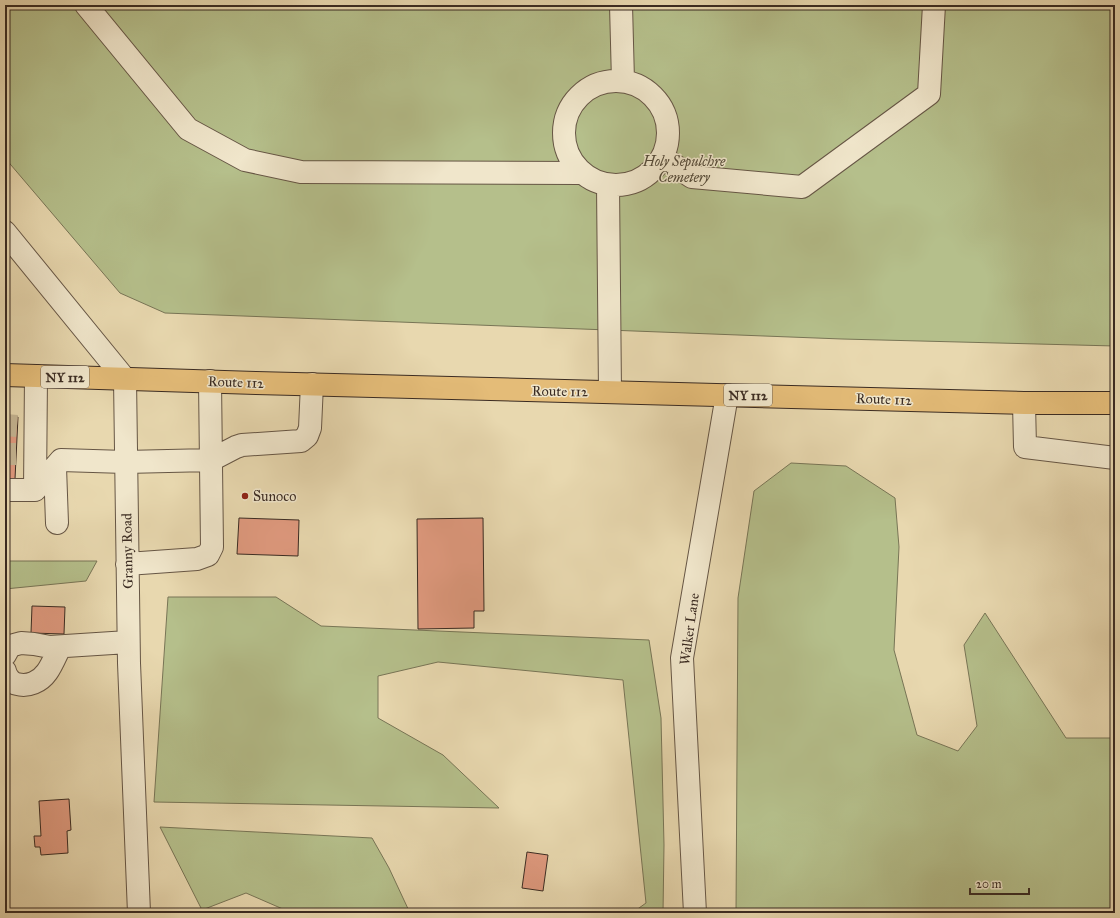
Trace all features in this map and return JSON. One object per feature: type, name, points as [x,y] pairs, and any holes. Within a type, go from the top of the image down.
[{"type":"main road","name":"Route 112","points":[[5,375],[1024,403],[1115,403]]},
{"type":"street","points":[[86,5],[188,129],[245,160],[301,172],[582,173]]},
{"type":"street","points":[[621,5],[623,81]]},
{"type":"street","points":[[662,157],[692,177],[802,187],[929,94],[934,5]]},
{"type":"street","points":[[605,81],[623,81],[641,86],[654,96],[663,110],[668,125],[668,142],[662,157],[653,170],[640,180],[624,185],[608,185],[590,179],[582,173],[576,168],[566,152],[563,134],[565,116],[574,100],[588,88],[605,81]]},
{"type":"street","points":[[608,185],[610,392]]},
{"type":"street","points":[[5,232],[125,379]]},
{"type":"street","points":[[35,490],[26,454],[26,426],[36,376]]},
{"type":"street","name":"Granny Road","points":[[125,379],[128,642],[139,913]]},
{"type":"street","points":[[127,564],[197,560],[208,555],[212,547],[210,381]]},
{"type":"street","points":[[5,490],[35,490],[61,460],[125,462],[211,460],[236,446],[300,441],[307,436],[310,428],[312,384]]},
{"type":"street","name":"Walker Lane","points":[[695,913],[682,658],[728,395]]},
{"type":"street","points":[[1024,403],[1025,447],[1115,458]]},
{"type":"street","points":[[55,467],[57,524]]},
{"type":"street","points":[[5,655],[10,646],[21,643],[60,647],[128,642]]},
{"type":"street","points":[[5,671],[6,675],[14,684],[22,686],[33,684],[47,673],[60,647]]},
{"type":"green space","name":"Holy Sepulchre Cemetery","points":[[5,5],[1115,5],[1115,346],[842,339],[165,313],[120,293],[5,158]]},
{"type":"green space","points":[[791,463],[846,466],[895,498],[899,547],[894,650],[917,735],[958,751],[977,726],[964,645],[985,613],[1066,738],[1115,738],[1115,913],[736,913],[738,598],[754,491]]},
{"type":"green space","points":[[5,561],[97,561],[86,581],[5,589]]},
{"type":"green space","points":[[168,597],[276,597],[321,626],[649,640],[661,718],[664,845],[663,913],[632,913],[646,903],[623,680],[438,662],[378,676],[378,718],[443,755],[499,808],[154,802]]},
{"type":"green space","points":[[160,827],[372,838],[389,868],[410,913],[292,913],[246,893],[202,910]]},
{"type":"building","points":[[5,416],[18,417],[15,479],[5,479]]},
{"type":"building","points":[[239,518],[299,520],[298,556],[237,554]]},
{"type":"building","points":[[483,518],[484,611],[474,611],[474,628],[418,629],[417,519]]},
{"type":"building","points":[[32,606],[65,607],[64,634],[31,633]]},
{"type":"building","points":[[69,799],[71,830],[67,831],[68,853],[41,855],[40,847],[35,847],[34,836],[41,836],[39,801]]},
{"type":"building","points":[[527,852],[548,855],[543,891],[522,888]]},
{"type":"tunnel","points":[[5,425],[17,426]]},
{"type":"tunnel","points":[[5,454],[16,454]]},
{"type":"place","name":"Sunoco","points":[[245,496]]}]
